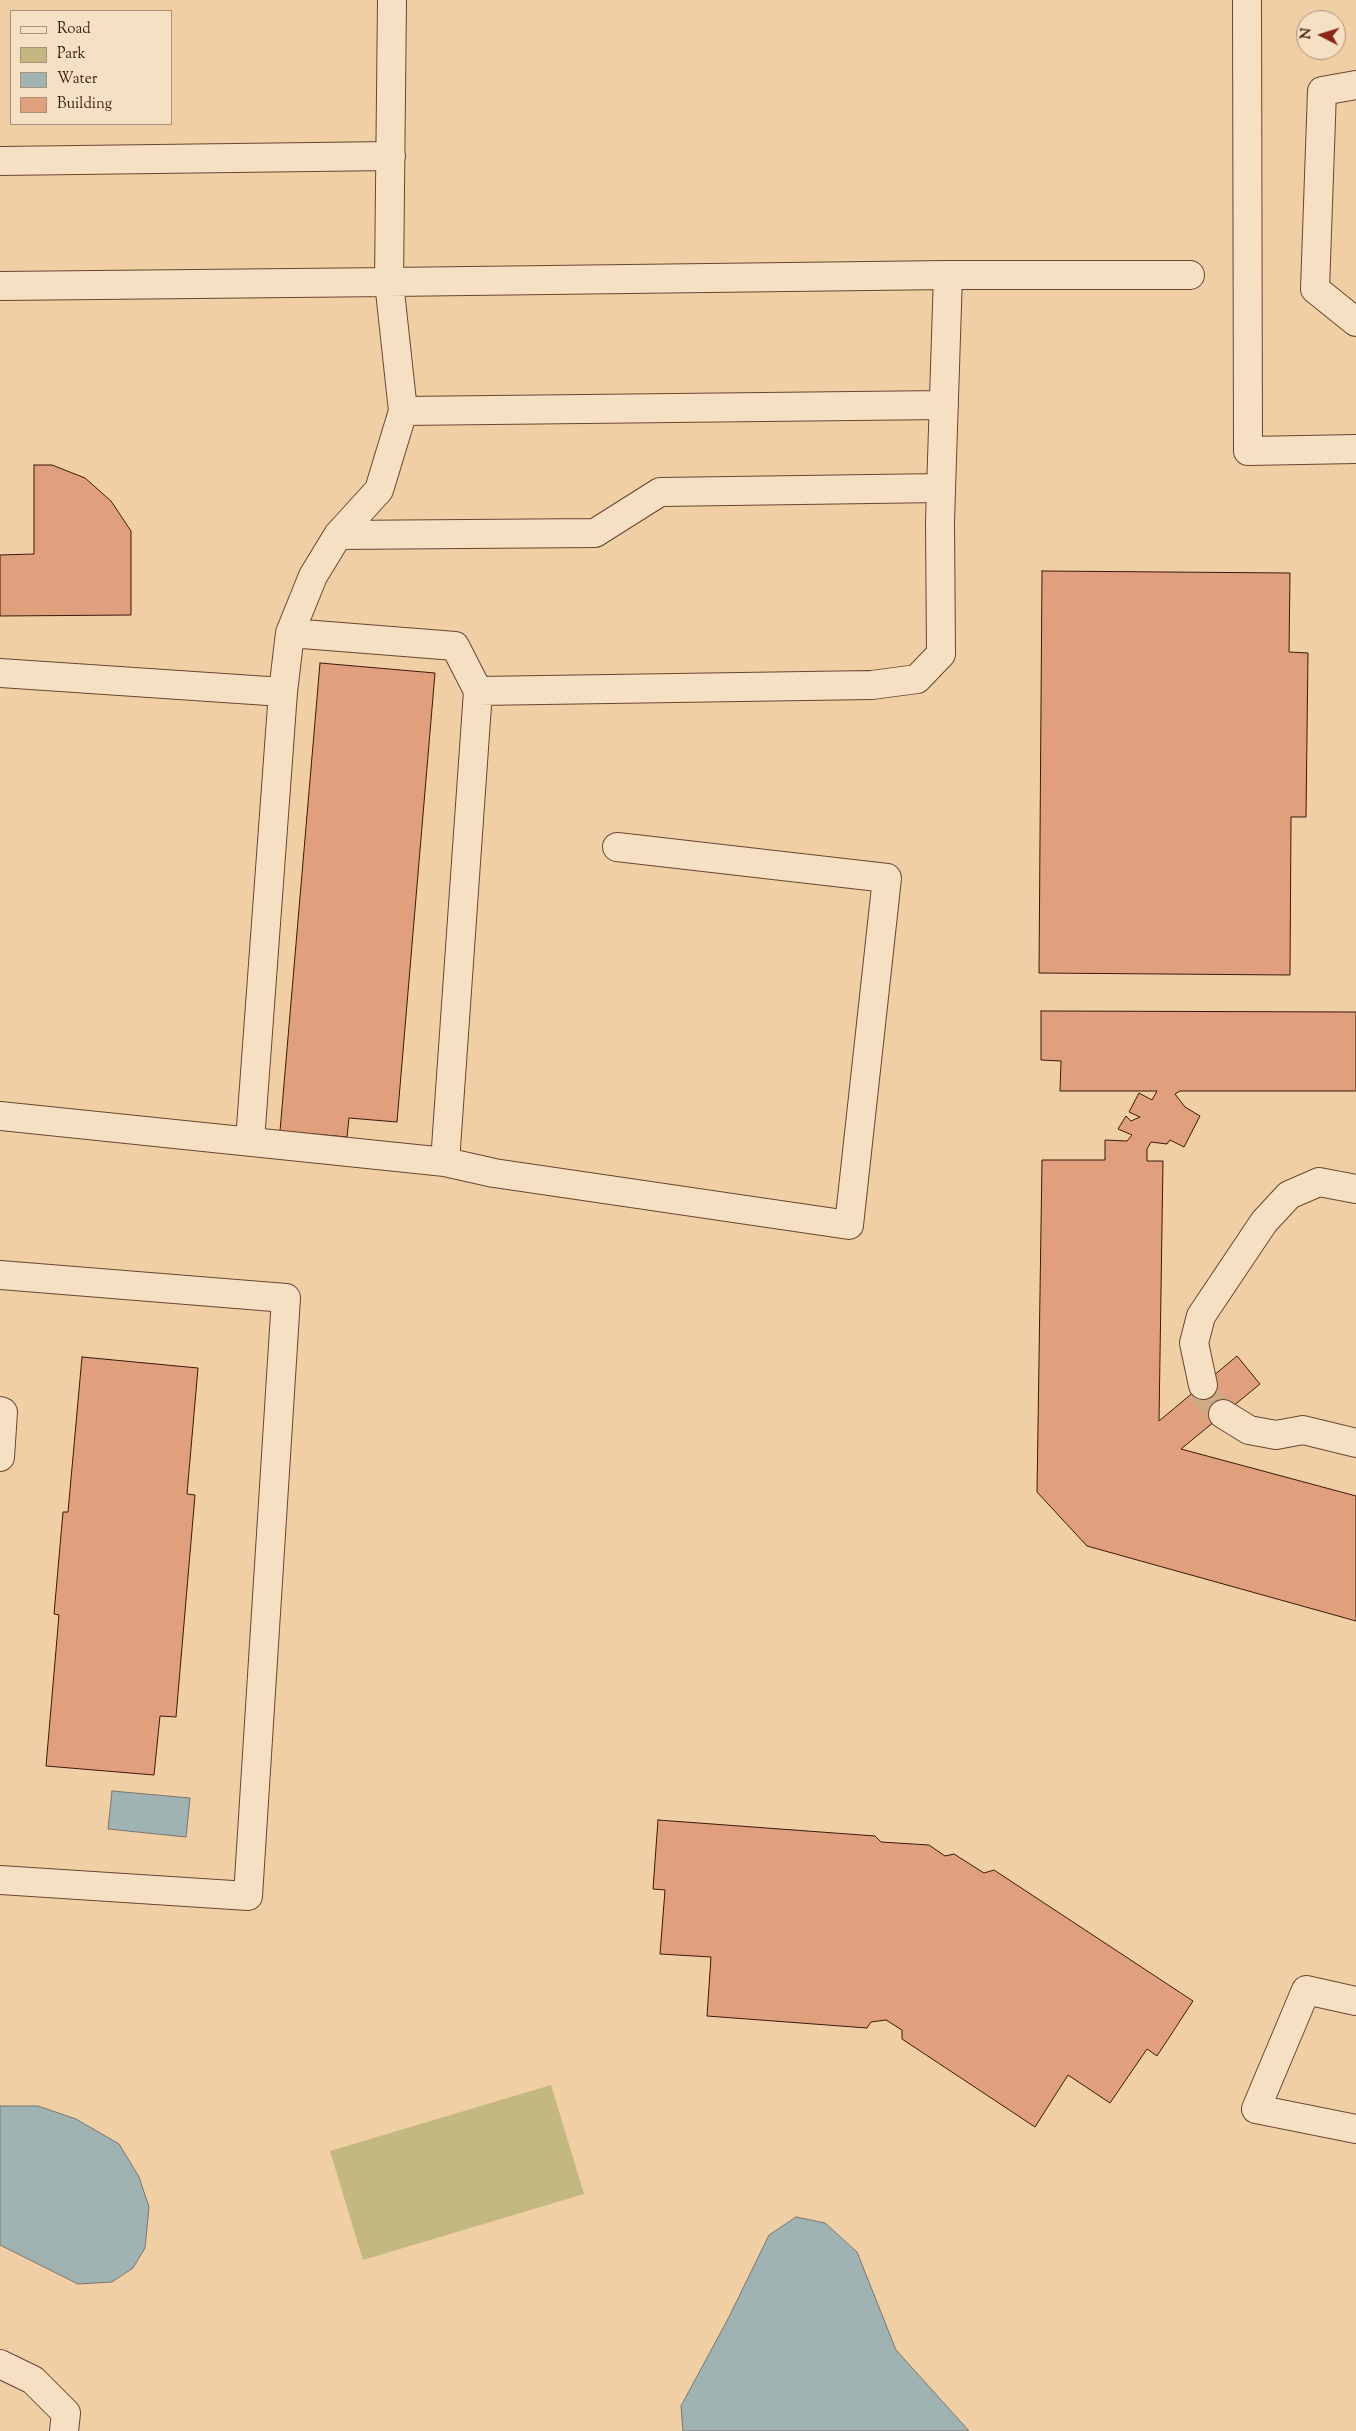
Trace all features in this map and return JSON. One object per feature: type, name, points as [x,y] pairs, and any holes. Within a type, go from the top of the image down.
[{"type":"lane","points":[[250,1141],[283,692],[290,632],[313,576],[338,535],[379,490],[403,411],[389,282],[392,0]]},
{"type":"lane","points":[[1247,0],[1248,452],[1356,449]]},
{"type":"lane","points":[[1356,85],[1322,91],[1314,289],[1356,322]]},
{"type":"lane","points":[[0,161],[390,156]]},
{"type":"lane","points":[[478,691],[872,685],[916,679],[941,654],[941,488],[948,275]]},
{"type":"lane","points":[[0,286],[948,275],[1190,275]]},
{"type":"lane","points":[[403,411],[944,405]]},
{"type":"lane","points":[[338,535],[595,533],[660,492],[941,488]]},
{"type":"lane","points":[[290,632],[455,646],[478,691],[445,1162]]},
{"type":"lane","points":[[0,673],[283,692]]},
{"type":"lane","points":[[0,1116],[445,1162],[494,1172],[849,1225],[887,878],[617,847]]},
{"type":"lane","points":[[1202,1386],[1194,1343],[1201,1316],[1264,1222],[1290,1195],[1319,1182],[1356,1189]]},
{"type":"lane","points":[[0,1275],[286,1298],[248,1896],[0,1880]]},
{"type":"lane","points":[[0,1411],[3,1412],[0,1457]]},
{"type":"lane","points":[[1223,1414],[1249,1430],[1276,1435],[1303,1430],[1356,1443]]},
{"type":"lane","points":[[1356,2001],[1306,1990],[1256,2109],[1356,2129]]},
{"type":"lane","points":[[0,2364],[33,2380],[66,2413],[64,2431]]},
{"type":"green space","points":[[551,2085],[584,2194],[363,2260],[330,2151]]},
{"type":"water","points":[[112,1791],[190,1798],[186,1837],[108,1829]]},
{"type":"water","points":[[0,2106],[38,2106],[76,2119],[119,2144],[139,2177],[149,2207],[145,2248],[133,2268],[112,2282],[78,2284],[0,2245]]},
{"type":"water","points":[[796,2217],[825,2223],[857,2252],[896,2350],[969,2431],[683,2431],[681,2406],[729,2317],[769,2235]]},
{"type":"building","points":[[34,465],[52,465],[85,478],[111,501],[131,531],[131,615],[0,616],[0,555],[34,554]]},
{"type":"building","points":[[1042,571],[1290,573],[1289,652],[1308,653],[1306,817],[1291,817],[1290,975],[1039,973]]},
{"type":"building","points":[[320,663],[435,673],[397,1122],[349,1118],[347,1137],[280,1131]]},
{"type":"building","points":[[1041,1011],[1356,1012],[1356,1091],[1180,1091],[1175,1094],[1185,1107],[1200,1116],[1184,1147],[1170,1140],[1167,1144],[1151,1142],[1147,1149],[1147,1161],[1163,1161],[1159,1421],[1237,1356],[1260,1384],[1181,1449],[1356,1496],[1356,1621],[1087,1546],[1037,1492],[1042,1160],[1105,1160],[1105,1140],[1127,1141],[1132,1135],[1118,1129],[1126,1116],[1131,1121],[1140,1117],[1129,1112],[1139,1093],[1152,1100],[1157,1091],[1060,1091],[1061,1061],[1041,1060]]},
{"type":"building","points":[[82,1357],[198,1368],[187,1494],[195,1495],[176,1717],[160,1716],[154,1775],[46,1766],[59,1615],[54,1614],[63,1512],[68,1512]]},
{"type":"building","points":[[658,1820],[875,1836],[881,1842],[929,1845],[945,1856],[954,1854],[984,1873],[994,1870],[1193,2001],[1157,2056],[1147,2049],[1110,2103],[1068,2075],[1035,2127],[902,2039],[902,2030],[886,2020],[871,2022],[867,2028],[707,2016],[711,1957],[660,1954],[665,1890],[653,1889]]},
{"type":"tunnel","points":[[1203,1385],[1206,1396],[1223,1414]]}]
